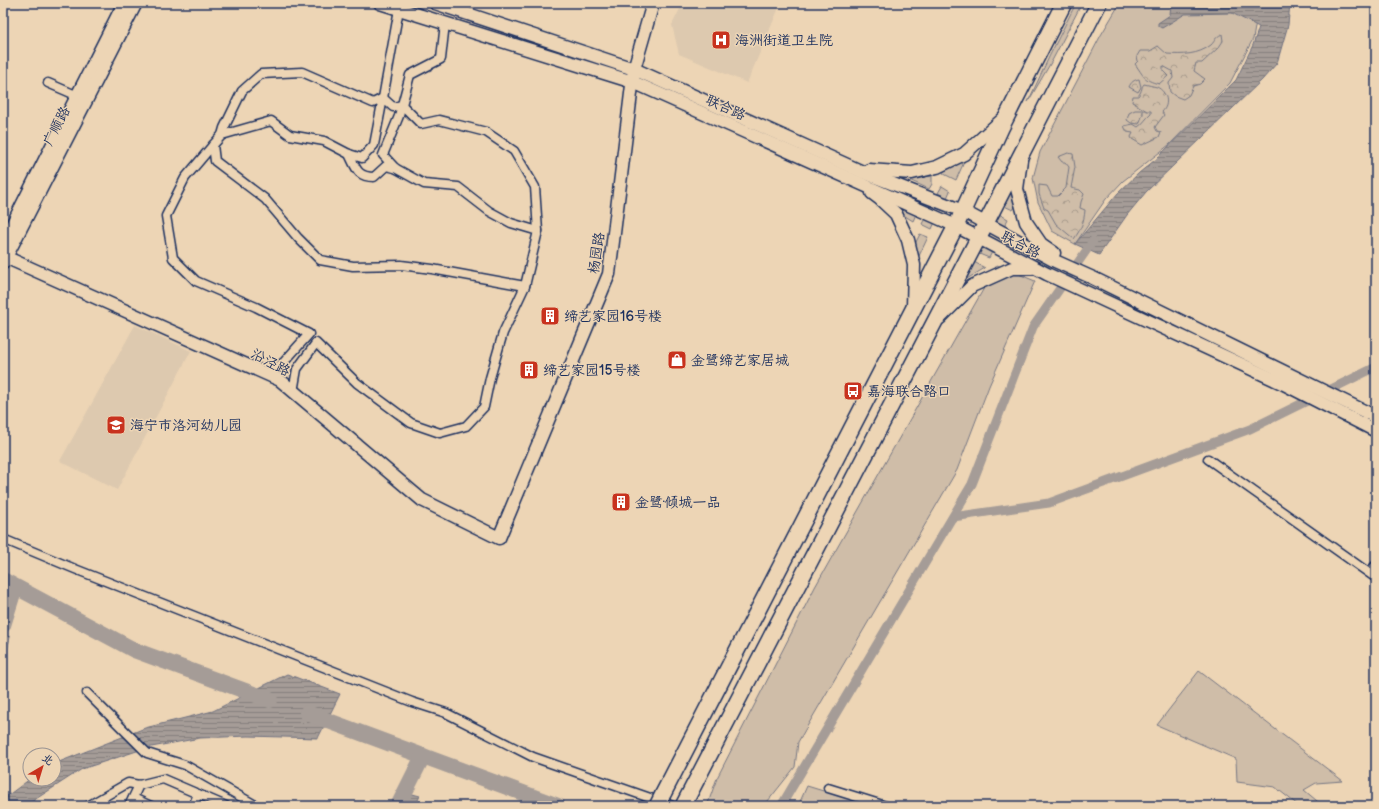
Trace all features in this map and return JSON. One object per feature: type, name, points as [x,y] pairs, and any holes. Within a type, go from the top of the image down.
[{"type":"highway","points":[[660,800],[956,226],[1064,3]]},
{"type":"highway","points":[[680,805],[986,223],[1099,3]]},
{"type":"main road","name":"广顺路","points":[[3,243],[124,3]]},
{"type":"main road","name":"广顺路","points":[[4,259],[136,3]]},
{"type":"main road","name":"联合路","points":[[380,3],[633,82],[852,173],[1047,274],[1294,383]]},
{"type":"main road","points":[[435,3],[634,69],[852,173],[963,211],[1294,383],[1333,409],[1376,430]]},
{"type":"main road","name":"杨园路","points":[[499,538],[609,274],[634,69],[653,3]]},
{"type":"main road","points":[[852,173],[879,171],[912,173],[937,166],[964,154],[990,132],[1010,112]]},
{"type":"main road","points":[[1022,153],[1017,189],[1026,222],[1041,244],[1057,259]]},
{"type":"main road","points":[[852,173],[896,214],[908,240],[914,265],[913,309]]},
{"type":"main road","name":"沿泾路","points":[[4,259],[280,380],[422,500],[499,538]]},
{"type":"main road","points":[[933,324],[972,286],[1012,268],[1036,268]]},
{"type":"main road","points":[[1294,383],[1342,400],[1376,417]]},
{"type":"street","points":[[222,135],[271,121],[290,135],[324,141],[349,154],[362,158],[374,145],[399,9]]},
{"type":"street","points":[[395,168],[383,155],[402,105],[410,75],[441,59],[445,23]]},
{"type":"street","points":[[267,374],[284,362],[309,334],[256,307],[196,281],[173,258],[166,216],[185,178],[222,135],[242,91],[261,74],[302,72],[373,102],[383,98]]},
{"type":"street","points":[[48,83],[78,96]]},
{"type":"street","points":[[383,98],[393,107],[402,105]]},
{"type":"street","points":[[293,392],[297,369],[316,343],[357,383],[411,423],[440,433],[466,426],[484,407],[490,378],[503,333],[525,286],[538,231],[535,187],[514,151],[486,132],[439,120],[421,124],[402,105]]},
{"type":"street","points":[[213,145],[215,161],[266,199],[298,238],[320,260],[353,266],[402,265],[525,286]]},
{"type":"street","points":[[349,154],[356,169],[365,177],[374,177],[386,166],[395,168],[424,184],[458,187],[489,211],[511,223],[538,231]]},
{"type":"street","points":[[1208,459],[1376,578]]},
{"type":"street","points":[[3,539],[82,572],[412,702],[446,713],[533,757],[680,805]]},
{"type":"street","points":[[1369,572],[1376,565]]},
{"type":"street","points":[[87,693],[147,753],[186,765],[257,806]]},
{"type":"street","points":[[88,806],[128,783],[138,785],[163,779],[226,806]]},
{"type":"street","points":[[138,785],[131,802],[151,806]]},
{"type":"street","points":[[828,788],[886,806]]},
{"type":"street","points":[[193,806],[198,794]]},
{"type":"shaded area","name":"海洲街道卫生院","points":[[683,3],[781,3],[747,83],[679,54],[672,25]]},
{"type":"shaded area","points":[[1171,3],[1290,3],[1288,25],[1277,63],[1262,80],[1146,192],[1127,215],[1099,255],[1075,244],[1118,193],[1155,160],[1236,80],[1253,45],[1259,27],[1232,13],[1185,14],[1162,28],[1158,26],[1158,23],[1170,15]]},
{"type":"shaded area","name":"海宁市洛河幼儿园","points":[[135,325],[191,351],[117,490],[60,461]]},
{"type":"shaded area","points":[[3,635],[10,637],[3,669]]},
{"type":"shaded area","points":[[287,674],[340,694],[318,738],[248,736],[200,738],[146,748],[82,769],[62,782],[62,761],[145,728],[213,711]]},
{"type":"shaded area","points":[[22,785],[22,787],[54,787],[25,806],[3,806],[3,799]]},
{"type":"shaded area","points":[[401,791],[420,796],[415,806],[393,806]]},
{"type":"green space","points":[[1076,3],[1082,3],[1053,59],[1028,102],[1049,57]]},
{"type":"green space","points":[[1120,3],[1259,3],[1253,39],[1230,83],[1169,145],[1123,181],[1106,199],[1075,244],[1052,231],[1038,202],[1033,178],[1040,152],[1101,35]]},
{"type":"green space","points":[[1222,34],[1223,41],[1219,47],[1202,63],[1196,63],[1194,71],[1205,79],[1200,84],[1193,86],[1189,95],[1183,99],[1170,92],[1169,83],[1173,78],[1172,71],[1163,66],[1163,71],[1168,76],[1159,84],[1142,75],[1135,64],[1138,61],[1137,56],[1140,51],[1150,51],[1158,46],[1167,54],[1196,53],[1211,45],[1216,38]]},
{"type":"green space","points":[[1139,79],[1141,87],[1138,92],[1129,87],[1133,82]]},
{"type":"green space","points":[[1144,84],[1160,89],[1165,95],[1167,102],[1162,112],[1164,115],[1155,127],[1157,131],[1161,132],[1159,137],[1142,145],[1132,139],[1131,137],[1133,133],[1127,132],[1124,126],[1133,124],[1138,127],[1151,114],[1151,111],[1147,111],[1132,102],[1133,96],[1138,96]]},
{"type":"green space","points":[[1135,110],[1143,110],[1139,124],[1131,123],[1127,120],[1129,113]]},
{"type":"green space","points":[[1068,153],[1073,154],[1075,167],[1071,188],[1080,190],[1084,194],[1080,208],[1085,210],[1084,218],[1074,239],[1056,224],[1048,210],[1044,208],[1039,194],[1039,185],[1047,186],[1052,196],[1058,196],[1066,188],[1069,167],[1058,157]]},
{"type":"green space","points":[[965,160],[956,180],[944,174],[943,172]]},
{"type":"green space","points":[[932,176],[932,184],[929,189],[907,179]]},
{"type":"green space","points":[[1011,183],[1016,205],[1013,210],[1002,205]]},
{"type":"green space","points":[[942,186],[950,191],[947,198],[938,193]]},
{"type":"green space","points":[[890,199],[917,212],[913,221],[900,213]]},
{"type":"green space","points":[[997,213],[1008,219],[1004,227],[994,222]]},
{"type":"green space","points":[[925,218],[935,222],[932,229],[922,224]]},
{"type":"green space","points":[[920,234],[928,237],[918,258],[915,244]]},
{"type":"green space","points":[[982,244],[993,250],[989,258],[977,253]]},
{"type":"green space","points":[[974,262],[985,268],[965,280]]},
{"type":"green space","points":[[997,265],[1035,281],[989,386],[957,470],[798,742],[795,767],[764,806],[707,806],[717,778],[815,587]]},
{"type":"green space","points":[[1199,671],[1343,781],[1316,783],[1304,790],[1323,806],[1299,806],[1275,787],[1237,782],[1236,759],[1157,725]]},
{"type":"green space","points":[[807,786],[872,806],[798,806]]},
{"type":"waterway","points":[[781,806],[972,484],[1033,327],[1093,241]]},
{"type":"waterway","points":[[953,517],[1049,503],[1250,429],[1376,367]]},
{"type":"waterway","points":[[3,580],[134,650],[270,700]]},
{"type":"waterway","points":[[3,625],[15,587]]},
{"type":"waterway","points":[[307,713],[558,806]]},
{"type":"waterway","points":[[398,806],[423,756]]},
{"type":"place","name":"海洲街道卫生院","points":[[721,40]]},
{"type":"place","name":"缔艺家园16号楼","points":[[550,316]]},
{"type":"place","name":"金鹭缔艺家居城","points":[[677,360]]},
{"type":"place","name":"缔艺家园15号楼","points":[[529,370]]},
{"type":"place","name":"嘉海联合路口","points":[[853,391]]},
{"type":"place","name":"海宁市洛河幼儿园","points":[[116,425]]},
{"type":"place","name":"金鹭·倾城一品","points":[[621,502]]}]
